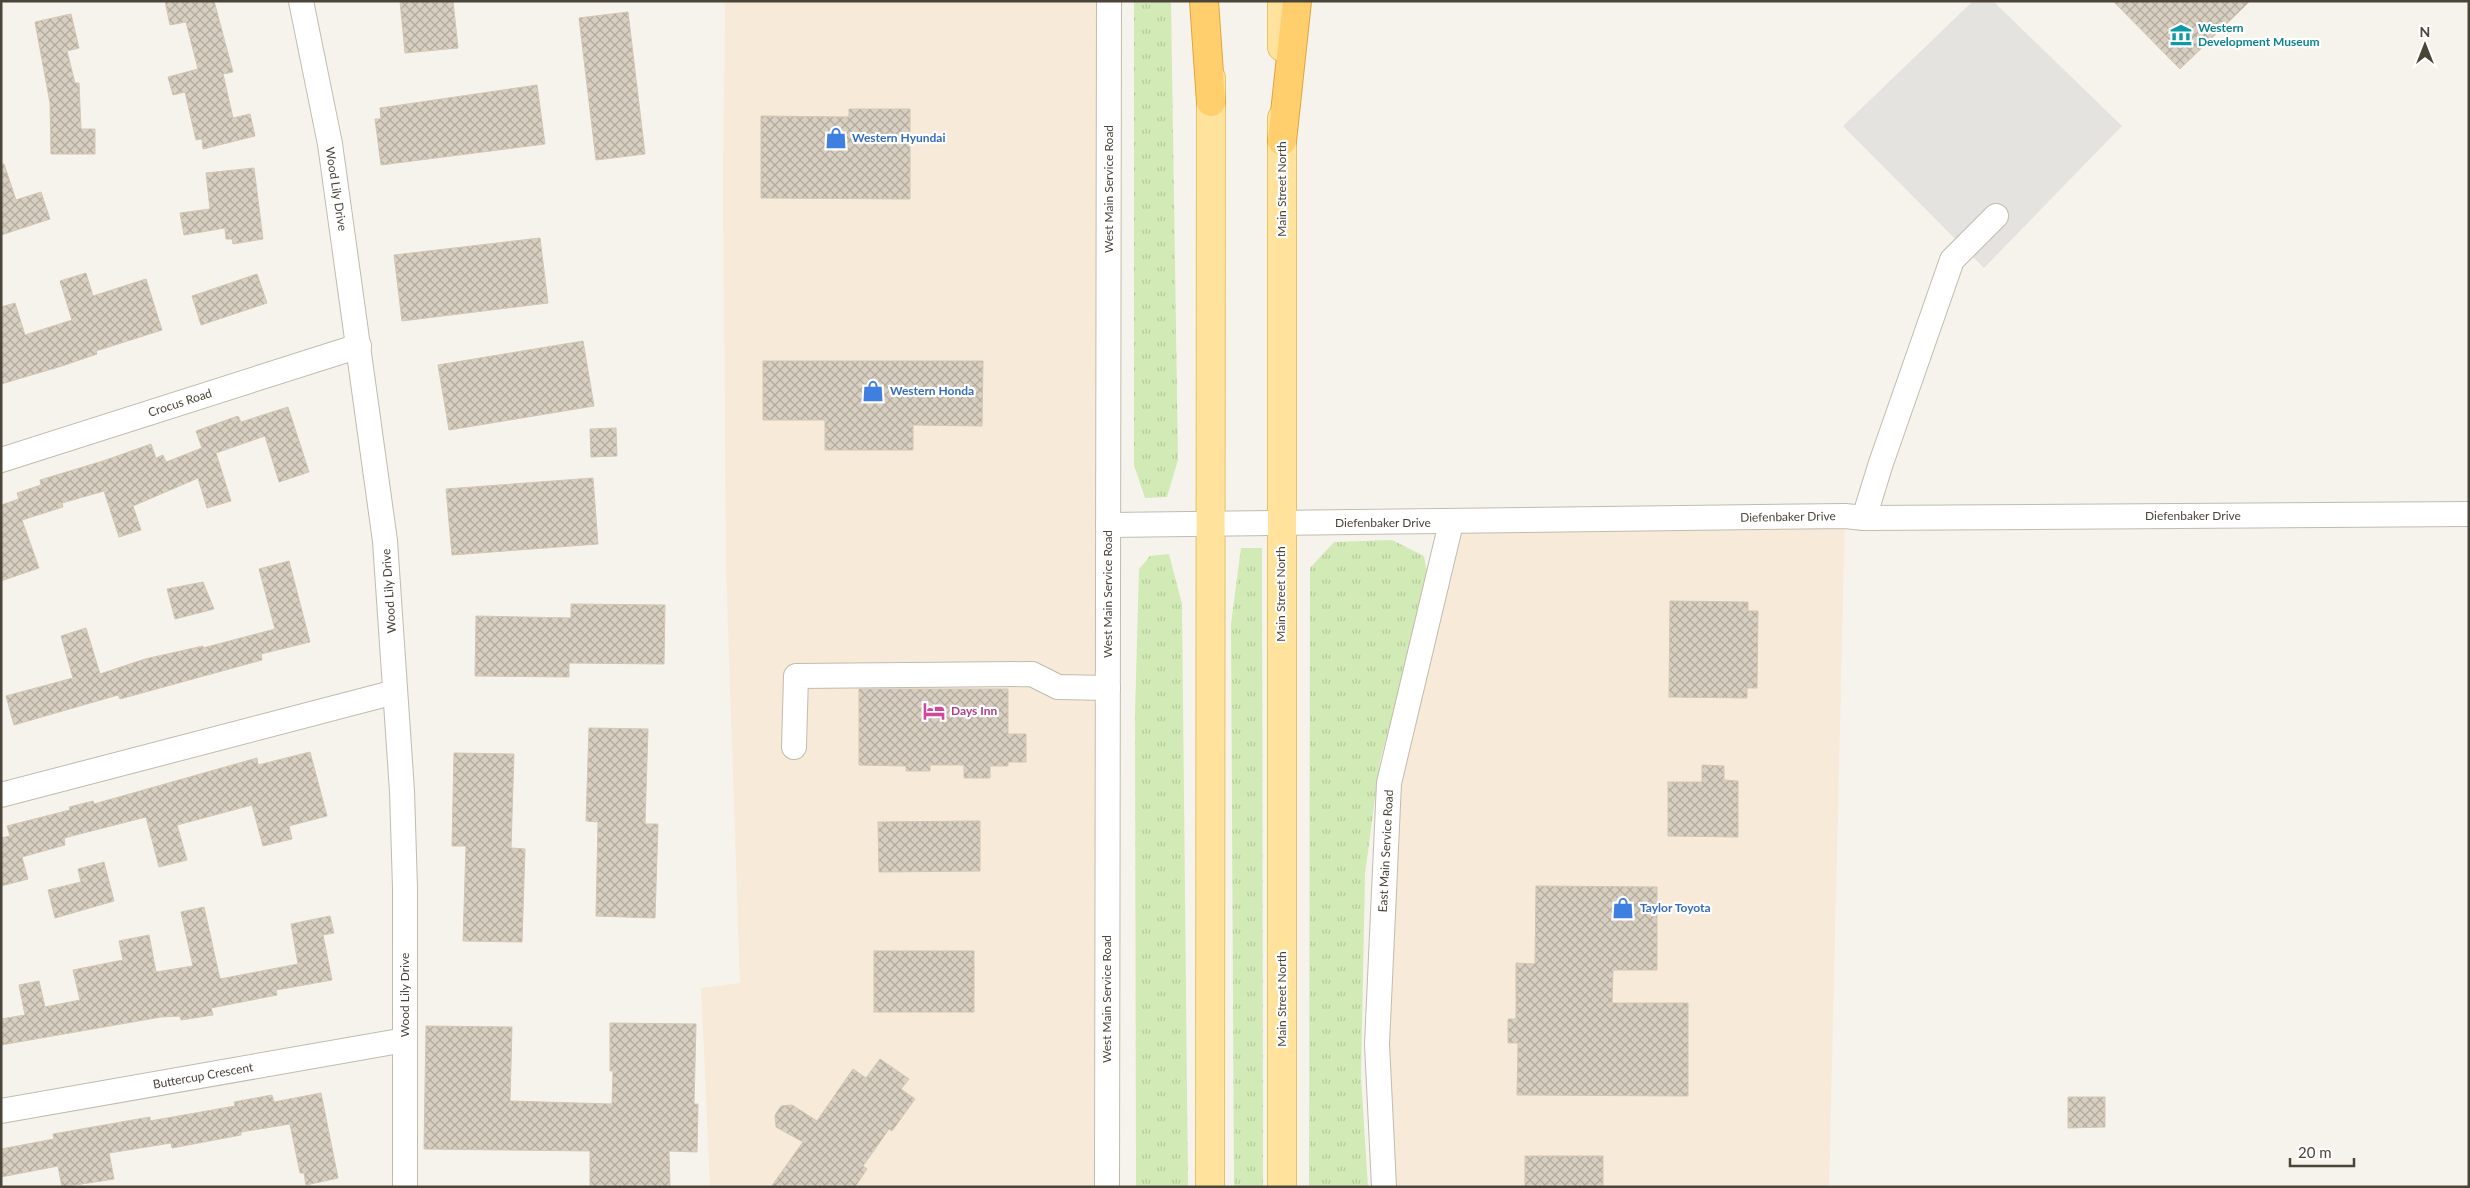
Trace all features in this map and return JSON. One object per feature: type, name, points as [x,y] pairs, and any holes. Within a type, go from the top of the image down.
[{"type":"highway","points":[[1204,1],[1211,102]]},
{"type":"highway","points":[[1282,141],[1297,1]]},
{"type":"main road","points":[[1210,1187],[1211,1]]},
{"type":"main road","name":"Main Street North","points":[[1282,1],[1282,1187]]},
{"type":"street","name":"Wood Lily Drive","points":[[301,1],[330,144],[385,540],[405,888],[405,1187]]},
{"type":"street","name":"West Main Service Road","points":[[1107,1187],[1109,1]]},
{"type":"street","points":[[1864,518],[1881,463],[1952,260],[1996,216]]},
{"type":"street","name":"Crocus Road","points":[[1,460],[359,346]]},
{"type":"street","name":"Diefenbaker Drive","points":[[1108,525],[1451,523],[1845,516],[1864,518],[2469,514]]},
{"type":"street","name":"East Main Service Road","points":[[1384,1187],[1377,1044],[1389,783],[1451,523]]},
{"type":"street","points":[[794,747],[796,676],[1032,674],[1058,686],[1108,688]]},
{"type":"street","points":[[1,795],[395,692]]},
{"type":"street","name":"Buttercup Crescent","points":[[1,1111],[405,1040]]},
{"type":"shaded area","points":[[725,1],[1109,1],[1107,1187],[710,1187],[701,988],[740,983],[726,568],[723,183]]},
{"type":"shaded area","points":[[1973,1],[1993,1],[2122,126],[1984,268],[1843,126]]},
{"type":"shaded area","points":[[1845,516],[1829,1187],[1384,1187],[1389,783],[1451,523]]},
{"type":"green space","points":[[1134,1],[1171,1],[1178,460],[1167,497],[1145,498],[1134,465]]},
{"type":"green space","points":[[1392,540],[1424,556],[1429,584],[1380,761],[1365,874],[1361,1077],[1368,1187],[1309,1187],[1310,568],[1334,542]]},
{"type":"green space","points":[[1241,548],[1262,548],[1263,1187],[1234,1187],[1231,624]]},
{"type":"green space","points":[[1169,554],[1182,604],[1188,1187],[1136,1187],[1135,714],[1139,569],[1150,556]]},
{"type":"building","points":[[165,1],[214,1],[233,72],[223,74],[233,118],[250,114],[255,136],[203,149],[202,139],[196,140],[185,92],[173,95],[168,77],[198,69],[186,22],[170,25]]},
{"type":"building","points":[[400,1],[453,1],[458,48],[405,53]]},
{"type":"building","name":"Western Development Museum","points":[[2113,1],[2250,1],[2180,69]]},
{"type":"building","points":[[628,12],[645,154],[596,160],[579,18]]},
{"type":"building","points":[[71,14],[79,48],[67,51],[75,83],[79,83],[81,129],[95,129],[95,154],[51,154],[50,103],[35,22]]},
{"type":"building","points":[[537,85],[545,144],[381,165],[375,119],[381,119],[380,108]]},
{"type":"building","name":"Western Hyundai","points":[[849,109],[910,109],[910,199],[761,198],[761,116],[849,117]]},
{"type":"building","points":[[1,164],[4,164],[16,200],[41,192],[50,219],[1,235]]},
{"type":"building","points":[[254,168],[263,239],[233,244],[232,239],[226,239],[225,228],[184,235],[180,213],[210,209],[206,173]]},
{"type":"building","points":[[540,238],[548,303],[402,321],[394,255]]},
{"type":"building","points":[[86,273],[93,296],[146,279],[162,330],[96,351],[97,354],[62,366],[1,384],[1,307],[15,303],[25,335],[72,320],[60,281]]},
{"type":"building","points":[[257,274],[267,303],[201,325],[192,296]]},
{"type":"building","points":[[583,341],[594,406],[449,430],[438,365]]},
{"type":"building","name":"Western Honda","points":[[763,361],[983,361],[982,426],[913,425],[913,450],[825,450],[825,420],[763,420]]},
{"type":"building","points":[[288,407],[309,472],[279,482],[265,436],[216,453],[231,501],[207,508],[198,478],[133,506],[141,530],[119,537],[104,491],[62,503],[63,507],[22,520],[39,568],[1,581],[1,505],[19,499],[17,493],[41,485],[40,480],[151,444],[156,458],[163,455],[166,462],[202,448],[196,431],[238,416],[241,422]]},
{"type":"building","points":[[616,428],[617,456],[591,457],[590,429]]},
{"type":"building","points":[[593,478],[598,544],[452,555],[446,489]]},
{"type":"building","points":[[289,561],[310,642],[261,654],[262,660],[120,699],[118,695],[14,725],[6,696],[73,678],[61,636],[86,628],[100,674],[145,659],[203,646],[203,648],[275,629],[259,569]]},
{"type":"building","points":[[203,582],[214,609],[175,619],[167,589]]},
{"type":"building","points":[[1670,601],[1748,602],[1748,611],[1758,611],[1757,688],[1747,688],[1747,698],[1669,697]]},
{"type":"building","points":[[571,604],[665,605],[664,664],[569,663],[569,677],[475,676],[476,616],[571,618]]},
{"type":"building","name":"Days Inn","points":[[859,689],[1008,689],[1008,734],[1026,734],[1026,762],[1008,762],[1008,766],[990,766],[990,778],[964,778],[964,765],[930,765],[930,771],[906,771],[906,766],[859,765]]},
{"type":"building","points":[[589,728],[648,729],[645,824],[658,824],[655,918],[596,916],[598,822],[586,821]]},
{"type":"building","points":[[310,752],[327,816],[289,826],[292,839],[263,846],[252,805],[177,825],[187,860],[159,867],[146,817],[64,838],[65,845],[22,857],[28,879],[1,886],[1,838],[10,836],[7,826],[70,810],[69,807],[93,801],[94,804],[257,758],[258,765]]},
{"type":"building","points":[[454,753],[514,754],[511,848],[525,849],[522,942],[463,941],[466,846],[452,846]]},
{"type":"building","points":[[1702,765],[1724,766],[1724,780],[1738,781],[1738,837],[1668,836],[1668,782],[1702,782]]},
{"type":"building","points":[[980,821],[980,871],[879,872],[878,822]]},
{"type":"building","points":[[104,862],[114,901],[55,918],[48,890],[81,882],[78,869]]},
{"type":"building","points":[[1536,886],[1657,887],[1657,970],[1613,970],[1612,1003],[1688,1003],[1688,1096],[1517,1095],[1518,1043],[1508,1043],[1508,1019],[1516,1019],[1516,963],[1535,964]]},
{"type":"building","points":[[204,907],[220,979],[298,964],[291,924],[330,916],[334,933],[323,935],[332,980],[276,990],[277,995],[211,1008],[213,1015],[181,1020],[180,1016],[161,1017],[1,1045],[1,1019],[25,1015],[19,985],[39,981],[45,1007],[80,1000],[73,970],[123,960],[119,941],[149,935],[156,972],[193,966],[181,912]]},
{"type":"building","points":[[874,951],[974,951],[974,1012],[874,1012]]},
{"type":"building","points":[[610,1023],[696,1024],[694,1104],[698,1104],[697,1152],[669,1151],[670,1187],[590,1187],[590,1151],[424,1149],[426,1026],[512,1027],[510,1101],[612,1104],[613,1071],[610,1071]]},
{"type":"building","points":[[880,1059],[909,1079],[901,1089],[915,1099],[892,1131],[889,1129],[863,1166],[867,1169],[855,1187],[771,1187],[803,1142],[776,1127],[775,1115],[781,1106],[792,1105],[817,1121],[853,1069],[866,1078]]},
{"type":"building","points":[[321,1093],[338,1178],[306,1185],[304,1173],[300,1173],[290,1124],[241,1132],[241,1135],[172,1148],[171,1143],[109,1153],[114,1179],[62,1187],[58,1166],[1,1177],[1,1149],[54,1139],[53,1134],[150,1117],[150,1121],[235,1106],[234,1102],[272,1095],[274,1102]]},
{"type":"building","points":[[2068,1097],[2105,1097],[2105,1127],[2068,1128]]},
{"type":"building","points":[[1525,1156],[1603,1156],[1603,1187],[1525,1187]]},
{"type":"place","name":"Western Development Museum","points":[[2181,35]]},
{"type":"place","name":"Western Hyundai","points":[[836,138]]},
{"type":"place","name":"Western Honda","points":[[873,391]]},
{"type":"place","name":"Days Inn","points":[[934,711]]},
{"type":"place","name":"Taylor Toyota","points":[[1623,908]]}]
